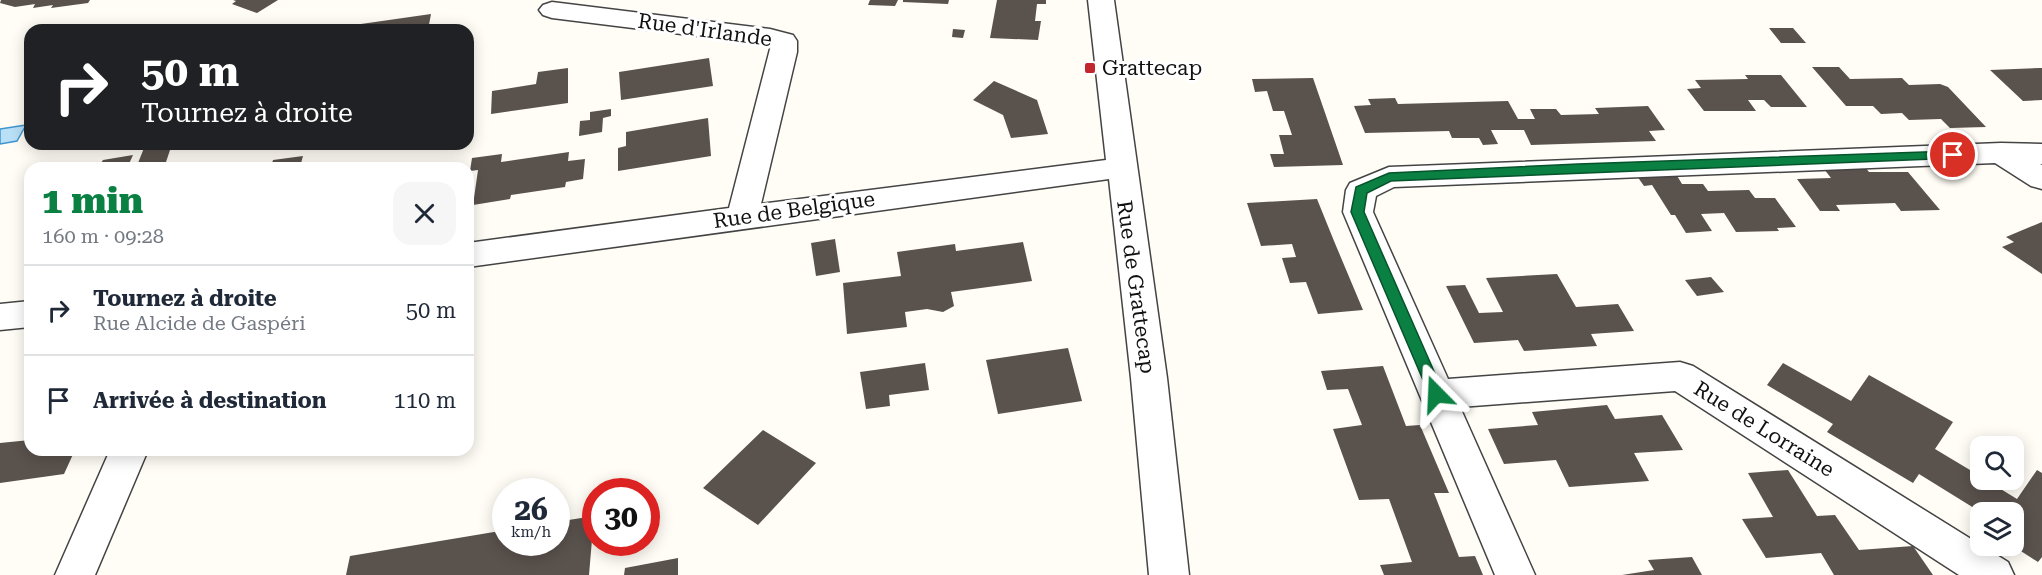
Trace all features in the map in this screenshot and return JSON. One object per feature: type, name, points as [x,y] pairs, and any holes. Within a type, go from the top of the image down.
[{"type":"street","name":"Rue de Grattecap","points":[[1101,0],[1120,168],[1149,378],[1169,575]]},
{"type":"street","name":"Rue d'Irlande","points":[[552,10],[770,37],[784,41],[784,52],[742,217]]},
{"type":"street","points":[[1515,575],[1358,212],[1361,190],[1389,177],[1589,167],[2001,153],[2042,154]]},
{"type":"street","points":[[2001,153],[2042,179]]},
{"type":"street","name":"Rue de Belgique","points":[[474,254],[1120,168]]},
{"type":"street","points":[[0,317],[24,315]]},
{"type":"street","name":"Rue de Lorraine","points":[[1436,394],[1680,376],[1994,575]]},
{"type":"street","points":[[75,575],[126,456]]},
{"type":"water","points":[[24,125],[17,141],[0,144],[0,129]]},
{"type":"building","points":[[1,0],[90,0],[88,3],[33,8],[35,4],[15,7],[0,3]]},
{"type":"building","points":[[233,0],[278,0],[257,13],[232,4],[236,1]]},
{"type":"building","points":[[870,0],[898,0],[895,6],[868,5]]},
{"type":"building","points":[[903,0],[949,0],[948,4],[903,2]]},
{"type":"building","points":[[997,0],[1046,0],[1046,4],[1037,4],[1035,21],[1041,21],[1038,40],[990,38]]},
{"type":"building","points":[[431,14],[429,24],[361,24]]},
{"type":"building","points":[[1769,28],[1793,28],[1806,43],[1781,43]]},
{"type":"building","points":[[953,29],[965,30],[963,38],[952,37]]},
{"type":"building","points":[[709,58],[713,86],[621,100],[619,72]]},
{"type":"building","points":[[1812,67],[1839,67],[1850,79],[1902,78],[1909,85],[1940,84],[1948,87],[1986,127],[1950,128],[1941,119],[1909,120],[1902,113],[1881,114],[1873,106],[1846,106]]},
{"type":"building","points":[[568,68],[568,103],[491,114],[492,91],[536,84],[538,72]]},
{"type":"building","points":[[2042,68],[2042,100],[2023,101],[1990,70]]},
{"type":"building","points":[[1745,75],[1781,75],[1807,107],[1771,107],[1764,100],[1748,100],[1756,111],[1704,111],[1687,89],[1701,88],[1695,80],[1748,79]]},
{"type":"building","points":[[1313,78],[1343,165],[1274,167],[1270,154],[1284,154],[1279,135],[1292,135],[1284,111],[1273,111],[1267,91],[1255,92],[1252,79]]},
{"type":"building","points":[[994,81],[1037,100],[1048,134],[1011,138],[1003,115],[973,100]]},
{"type":"building","points":[[1395,98],[1398,104],[1508,101],[1518,119],[1535,119],[1530,109],[1556,109],[1561,115],[1599,114],[1595,108],[1648,106],[1665,130],[1649,131],[1656,141],[1531,145],[1524,130],[1491,130],[1498,144],[1483,145],[1479,138],[1452,138],[1449,131],[1365,133],[1354,106],[1371,105],[1368,99]]},
{"type":"building","points":[[611,109],[611,116],[603,118],[602,132],[579,136],[580,121],[590,120],[590,112]]},
{"type":"building","points":[[708,118],[711,156],[618,171],[618,148],[626,146],[626,132]]},
{"type":"building","points":[[143,150],[170,150],[166,162],[138,162]]},
{"type":"building","points":[[569,152],[568,161],[585,159],[583,179],[566,182],[565,187],[511,195],[510,199],[474,205],[478,170],[474,170],[472,158],[502,154],[501,162]]},
{"type":"building","points":[[133,155],[130,162],[102,162]]},
{"type":"building","points":[[303,156],[301,162],[272,162],[273,160]]},
{"type":"building","points":[[1865,167],[1869,172],[1908,172],[1940,210],[1901,211],[1895,203],[1836,205],[1840,211],[1820,211],[1797,179],[1831,178],[1824,169]]},
{"type":"building","points":[[1676,174],[1682,184],[1703,184],[1708,191],[1749,190],[1755,198],[1775,198],[1796,227],[1777,228],[1779,231],[1736,232],[1724,213],[1701,214],[1712,231],[1686,233],[1675,215],[1671,215],[1652,185],[1644,186],[1637,176]]},
{"type":"building","points":[[1317,199],[1363,310],[1318,314],[1306,282],[1290,283],[1282,258],[1296,257],[1292,244],[1261,246],[1247,203]]},
{"type":"building","points":[[2042,222],[2042,274],[2002,247],[2014,242],[2006,237]]},
{"type":"building","points":[[835,239],[840,272],[816,276],[811,243]]},
{"type":"building","points":[[1023,242],[1032,281],[951,292],[954,306],[943,312],[927,309],[905,312],[907,327],[847,334],[843,283],[901,276],[897,252],[955,244],[956,251]]},
{"type":"building","points":[[1557,274],[1576,307],[1618,304],[1634,331],[1591,334],[1597,346],[1524,351],[1518,340],[1474,343],[1446,286],[1465,285],[1479,313],[1503,312],[1486,278]]},
{"type":"building","points":[[1711,277],[1724,292],[1697,296],[1685,280]]},
{"type":"building","points":[[1068,348],[1082,401],[998,414],[986,360]]},
{"type":"building","points":[[925,363],[929,390],[889,395],[890,406],[866,409],[860,372]]},
{"type":"building","points":[[1783,363],[1851,401],[1869,375],[1953,422],[1935,449],[1970,470],[1970,490],[2002,490],[2017,499],[2037,470],[2042,473],[2042,557],[2038,562],[2024,553],[2024,502],[1970,502],[1970,506],[1919,474],[1913,483],[1827,432],[1833,424],[1767,385]]},
{"type":"building","points":[[1383,366],[1406,426],[1420,425],[1449,493],[1434,493],[1459,557],[1475,556],[1483,575],[1384,575],[1380,565],[1412,562],[1389,499],[1359,500],[1333,429],[1362,425],[1348,389],[1327,390],[1321,371]]},
{"type":"building","points":[[1607,405],[1615,419],[1662,415],[1683,450],[1634,453],[1649,481],[1569,487],[1556,460],[1504,464],[1488,429],[1538,425],[1532,412]]},
{"type":"building","points":[[763,430],[816,463],[758,525],[703,488]]},
{"type":"building","points":[[24,441],[24,456],[72,456],[64,474],[0,483],[0,443]]},
{"type":"building","points":[[1788,470],[1817,516],[1835,515],[1859,550],[1913,546],[1933,575],[1834,575],[1821,553],[1766,558],[1742,519],[1773,517],[1748,473]]},
{"type":"building","points":[[582,518],[582,556],[591,556],[589,575],[346,575],[350,556],[492,532],[492,556],[570,556],[570,520]]},
{"type":"building","points":[[1692,557],[1702,575],[1622,575],[1654,570],[1648,560]]},
{"type":"building","points":[[678,558],[678,575],[624,575],[625,568]]},
{"type":"place","name":"Grattecap","points":[[1090,68]]},
{"type":"route","points":[[1436,394],[1421,353],[1358,212],[1361,190],[1389,177],[1953,155]]}]
